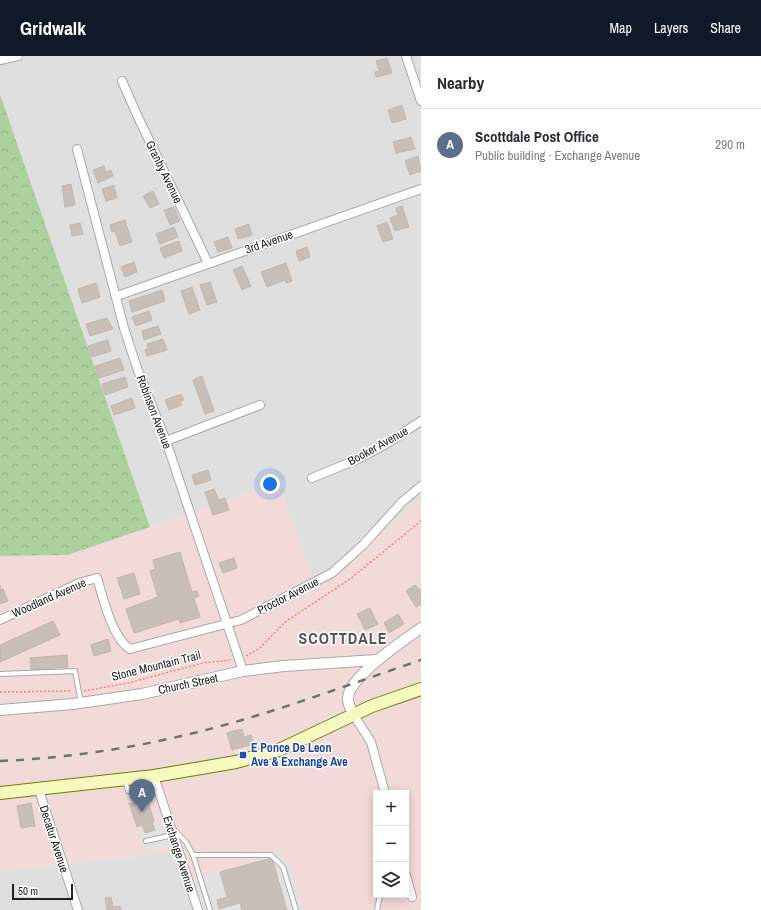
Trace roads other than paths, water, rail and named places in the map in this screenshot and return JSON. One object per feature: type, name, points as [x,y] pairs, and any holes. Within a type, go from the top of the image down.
[{"type":"main road","points":[[0,793],[125,780],[156,781],[236,762],[267,754],[303,740],[353,714],[421,689]]},
{"type":"street","points":[[0,60],[18,56]]},
{"type":"street","points":[[406,56],[421,101]]},
{"type":"street","name":"Granby Avenue","points":[[122,81],[136,115],[208,263]]},
{"type":"street","name":"Robinson Avenue","points":[[77,149],[137,368],[166,441],[243,671]]},
{"type":"street","name":"3rd Avenue","points":[[117,296],[421,189]]},
{"type":"street","points":[[166,441],[260,405]]},
{"type":"street","name":"Booker Avenue","points":[[312,478],[358,459],[386,444],[421,421]]},
{"type":"street","name":"Proctor Avenue","points":[[124,646],[130,648],[210,627],[228,624],[267,607],[332,573],[363,545],[402,502],[421,486]]},
{"type":"street","name":"Woodland Avenue","points":[[0,620],[79,583],[97,578],[115,631],[124,646]]},
{"type":"street","points":[[384,790],[371,742],[353,714],[348,697],[351,688],[376,660],[421,628]]},
{"type":"street","name":"Church Street","points":[[0,710],[81,703],[142,694],[243,671],[284,666],[376,660]]},
{"type":"street","name":"Exchange Avenue","points":[[156,781],[198,910]]},
{"type":"street","name":"Decatur Avenue","points":[[38,790],[78,910]]},
{"type":"street","points":[[409,886],[412,897]]},
{"type":"lane","points":[[0,674],[75,671],[81,703]]},
{"type":"lane","points":[[170,826],[186,842],[194,855],[210,910]]},
{"type":"lane","points":[[146,841],[173,835]]},
{"type":"lane","points":[[194,855],[272,855],[283,867],[296,910]]},
{"type":"lane","points":[[377,910],[379,898]]},
{"type":"railway","points":[[0,761],[75,755],[174,738],[282,707],[421,660]]},
{"type":"place","name":"E Ponce De Leon Ave & Exchange Ave","points":[[243,755]]},
{"type":"place","name":"Scottdale Post Office","points":[[142,812]]},
{"type":"district","name":"SCOTTDALE","points":[[343,638]]}]
